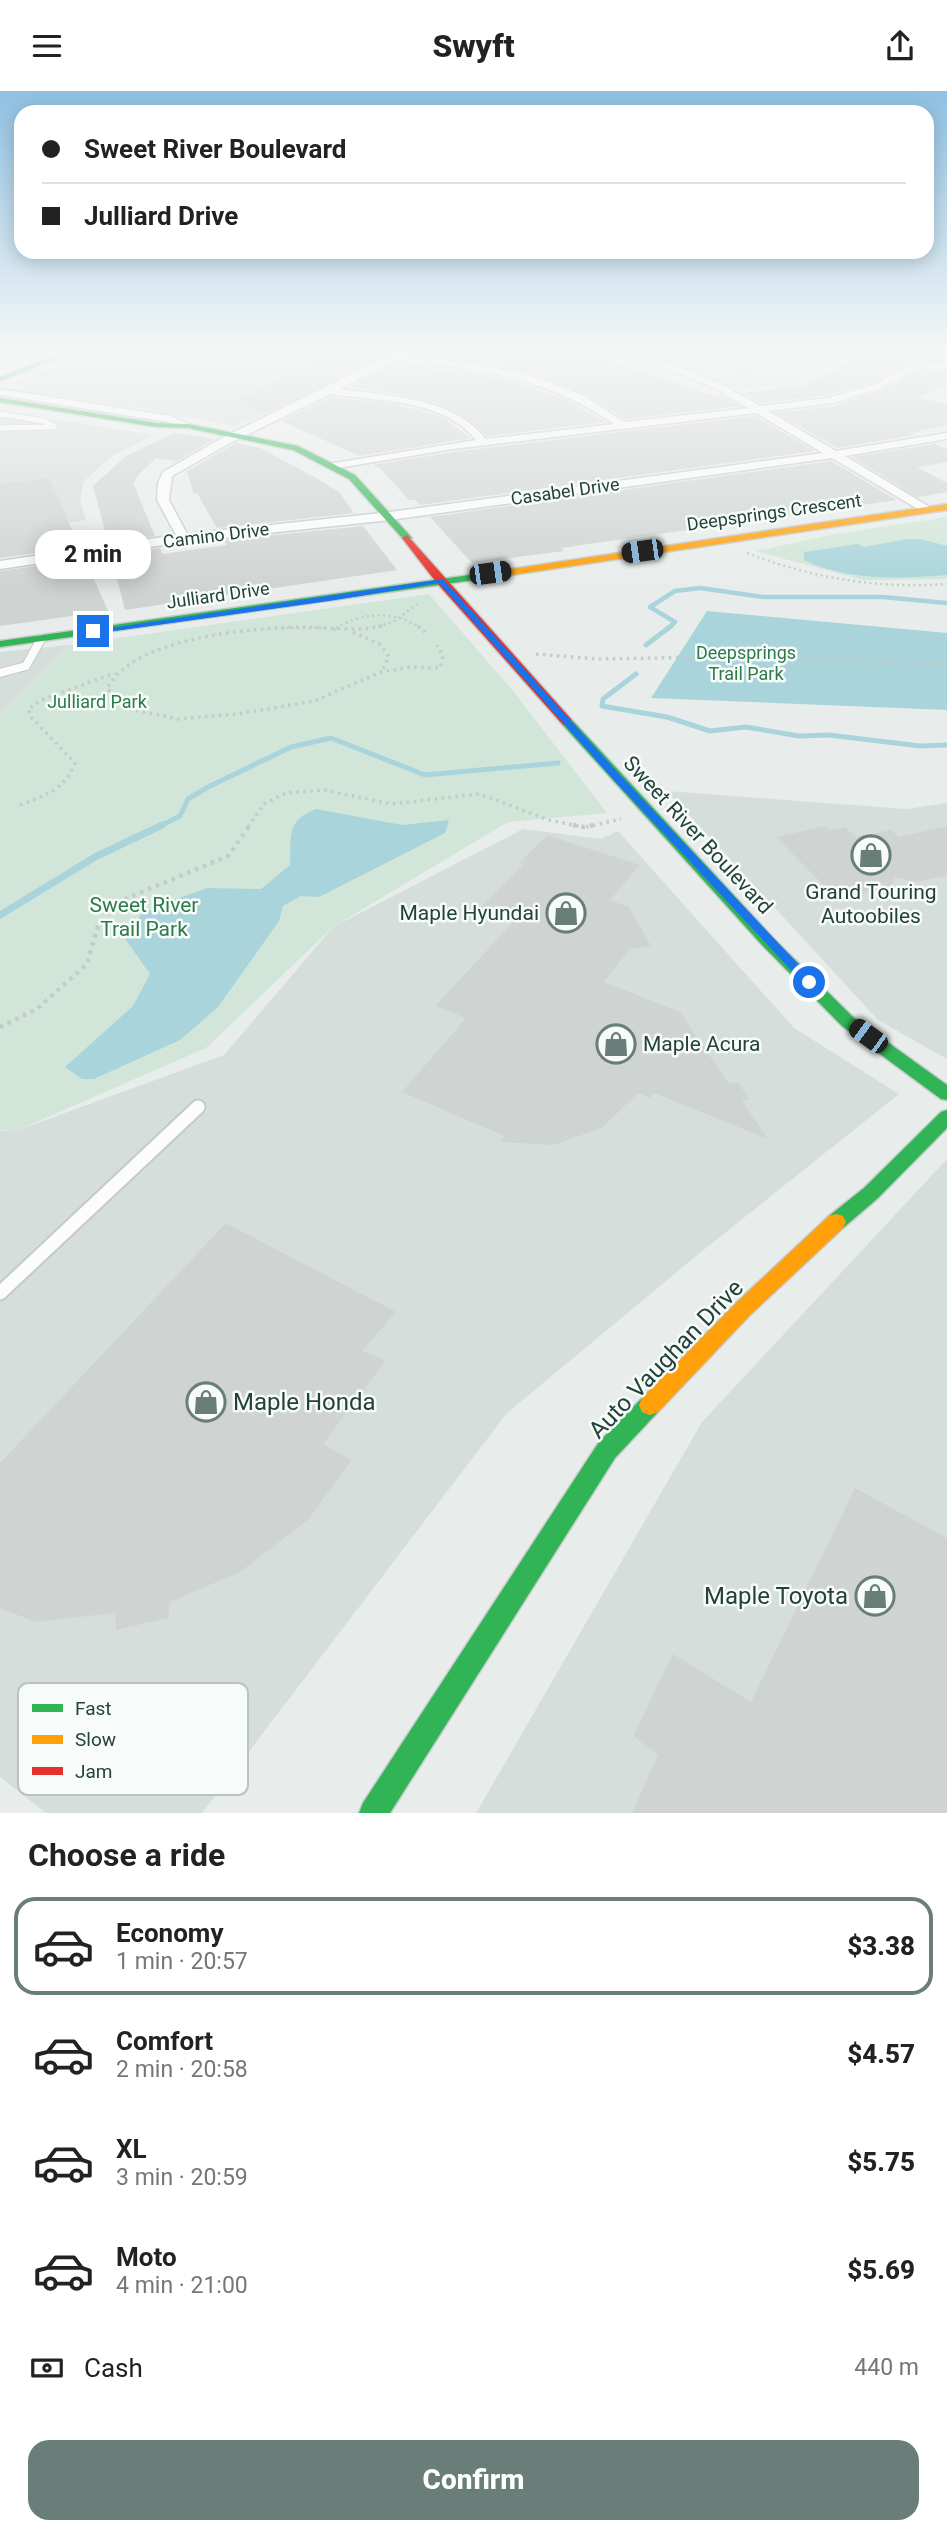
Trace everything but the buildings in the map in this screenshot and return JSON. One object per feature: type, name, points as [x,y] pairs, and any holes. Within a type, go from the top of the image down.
[{"type":"street","name":"Sweet River Boulevard","points":[[208,429],[295,447],[352,477],[390,516],[440,580],[769,943],[848,1022],[947,1094]]},
{"type":"street","points":[[184,538],[166,511],[162,496],[167,474],[253,429]]},
{"type":"street","points":[[475,429],[484,443]]},
{"type":"street","points":[[332,466],[382,456],[596,429]]},
{"type":"street","points":[[792,429],[927,509]]},
{"type":"street","name":"Casabel Drive","points":[[390,516],[880,448],[947,436]]},
{"type":"street","name":"Deepsprings Crescent","points":[[440,580],[947,507]]},
{"type":"street","name":"Camino Drive","points":[[0,565],[184,538],[390,516]]},
{"type":"street","name":"Julliard Drive","points":[[0,644],[329,599],[440,580]]},
{"type":"street","name":"Auto Vaughan Drive","points":[[373,1813],[607,1450],[743,1309],[772,1284],[815,1239],[872,1193],[947,1117]]},
{"type":"lane","points":[[0,673],[26,666],[41,639]]},
{"type":"lane","points":[[0,1293],[198,1107]]},
{"type":"path","points":[[747,553],[780,567],[879,585],[947,584]]},
{"type":"path","points":[[20,805],[55,791],[72,777],[75,763],[31,717],[28,709],[41,701],[116,673],[140,659],[176,645],[231,633],[300,627],[349,631],[386,625],[428,598]]},
{"type":"path","points":[[333,630],[352,618],[373,615],[400,617],[418,625],[427,634]]},
{"type":"path","points":[[349,631],[380,645],[389,657],[381,672]]},
{"type":"path","points":[[116,673],[107,689],[130,709],[177,719],[239,715],[314,701],[381,672],[410,667],[440,668],[443,656],[437,645]]},
{"type":"path","points":[[536,654],[597,659],[762,656],[947,664]]},
{"type":"path","points":[[1,1025],[37,1009],[87,964],[97,926],[113,904],[228,856],[264,804],[286,793],[324,790],[391,804],[479,794],[549,820],[584,827],[621,819]]},
{"type":"shaded area","points":[[0,429],[118,429],[154,435],[113,455],[84,481],[80,499],[86,520],[0,532]]},
{"type":"shaded area","points":[[69,645],[0,715],[0,652]]},
{"type":"shaded area","points":[[667,791],[907,809],[947,803],[947,1059],[878,1020]]},
{"type":"shaded area","points":[[523,829],[601,839],[618,831],[794,1028],[899,1094],[701,1252],[507,1413],[248,1753],[248,1683],[18,1683],[18,1791],[0,1777],[0,1131],[18,1130],[224,1055],[333,927]]},
{"type":"shaded area","points":[[947,1159],[947,1813],[476,1813],[702,1422]]},
{"type":"shaded area","points":[[23,1795],[216,1795],[202,1813],[46,1813]]},
{"type":"green space","points":[[947,517],[947,579],[863,580],[756,551],[830,535]]},
{"type":"green space","name":"Sweet River Trail Park","points":[[429,594],[514,692],[607,813],[508,822],[333,927],[206,1048],[18,1130],[0,1130],[0,715],[69,645]]},
{"type":"water","points":[[921,539],[947,546],[947,575],[874,577],[838,572],[804,560],[804,552],[858,544],[864,547]]},
{"type":"water","name":"Deepsprings Trail Park","points":[[707,611],[947,633],[947,710],[651,698]]},
{"type":"water","points":[[316,809],[402,825],[449,820],[445,833],[319,897],[301,896],[283,906],[279,921],[218,1007],[180,1040],[94,1079],[82,1079],[65,1067],[133,1006],[150,974],[126,940],[140,915],[167,902],[208,888],[261,889],[290,865],[291,838],[295,824],[306,813]]},
{"type":"waterway","points":[[671,626],[675,622],[650,607],[675,591],[700,588],[763,597],[883,597],[947,603]]},
{"type":"waterway","points":[[646,645],[671,626]]},
{"type":"waterway","points":[[636,674],[603,699],[602,706],[667,717],[710,731],[746,727],[799,736],[829,735],[920,746],[947,745]]},
{"type":"waterway","points":[[162,825],[180,816],[188,799],[208,787],[291,747],[331,738],[425,775],[558,763]]},
{"type":"waterway","points":[[0,915],[95,857],[162,825]]},
{"type":"waterway","points":[[158,827],[162,825]]},
{"type":"traffic: fast","points":[[204,429],[295,448],[352,477],[407,538]]},
{"type":"traffic: fast","points":[[0,644],[484,576]]},
{"type":"traffic: fast","points":[[567,722],[769,943],[848,1022],[947,1094]]},
{"type":"traffic: fast","points":[[836,1222],[871,1193],[947,1117]]},
{"type":"traffic: fast","points":[[373,1813],[607,1450],[650,1405]]},
{"type":"traffic: slow","points":[[484,576],[947,507]]},
{"type":"traffic: slow","points":[[650,1405],[743,1309],[836,1222]]},
{"type":"traffic: jam","points":[[407,538],[440,580],[567,722]]},
{"type":"place","name":"Grand Touring Autoobiles","points":[[871,855]]},
{"type":"place","name":"Maple Hyundai","points":[[566,913]]},
{"type":"place","name":"Maple Acura","points":[[616,1044]]},
{"type":"place","name":"Maple Honda","points":[[206,1402]]},
{"type":"place","name":"Maple Toyota","points":[[875,1596]]},
{"type":"route","points":[[93,631],[329,599],[440,580],[615,776],[769,943],[809,982]]},
{"type":"park label","name":"Julliard Park","points":[[97,701]]}]
